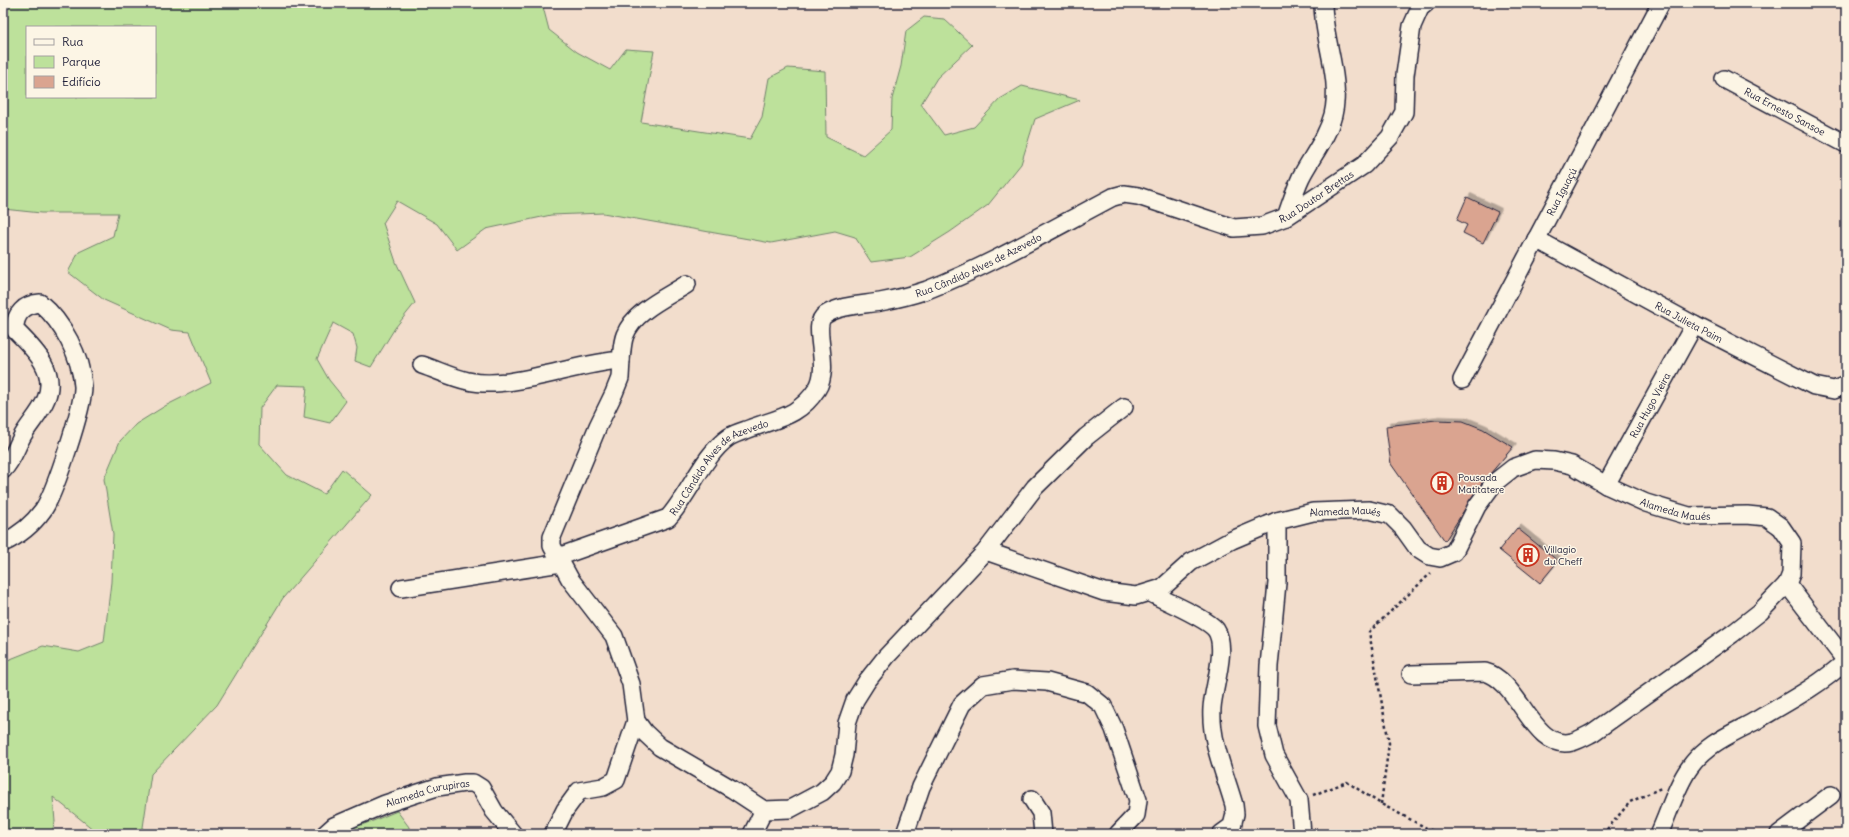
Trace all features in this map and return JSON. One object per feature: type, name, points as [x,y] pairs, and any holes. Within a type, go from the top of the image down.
[{"type":"street","name":"Rua Doutor Brettas","points":[[1286,217],[1297,185],[1325,138],[1333,114],[1334,77],[1323,3]]},
{"type":"street","name":"Rua Doutor Brettas","points":[[1286,217],[1364,164],[1390,137],[1404,112],[1405,69],[1412,26],[1420,8],[1426,3]]},
{"type":"street","name":"Rua Iguaçú","points":[[1462,380],[1660,3]]},
{"type":"street","name":"Rua Ernesto Sansoe","points":[[1724,79],[1846,144]]},
{"type":"street","name":"Rua Cândido Alves de Azevedo","points":[[401,588],[560,560],[668,518],[678,507],[716,448],[730,436],[780,418],[807,404],[818,387],[823,375],[824,360],[818,326],[820,319],[826,314],[844,308],[893,300],[926,290],[968,273],[1113,197],[1124,194],[1138,196],[1234,228],[1262,226],[1286,217]]},
{"type":"street","name":"Rua Julieta Paim","points":[[1536,238],[1694,325],[1814,386],[1834,390],[1846,385]]},
{"type":"street","points":[[553,834],[565,810],[580,792],[603,787],[616,780],[636,721],[631,684],[614,636],[570,580],[552,546],[552,537],[598,426],[614,394],[620,378],[624,337],[628,327],[654,305],[687,284]]},
{"type":"street","points":[[3,470],[12,460],[23,436],[47,398],[48,374],[41,358],[15,330],[15,323],[19,314],[24,308],[31,304],[40,303],[49,311],[73,350],[82,375],[83,392],[56,484],[43,510],[30,525],[3,543]]},
{"type":"street","name":"Rua Hugo Vieira","points":[[1606,485],[1694,325]]},
{"type":"street","points":[[422,365],[468,381],[505,383],[604,361],[621,360]]},
{"type":"street","points":[[636,721],[644,732],[660,747],[722,783],[764,810],[790,809],[822,792],[833,782],[840,771],[844,755],[847,723],[856,700],[867,681],[902,639],[986,551],[1035,487],[1086,437],[1124,407]]},
{"type":"street","name":"Alameda Maués","points":[[986,551],[1104,592],[1136,596],[1150,593],[1170,583],[1190,562],[1232,540],[1277,521],[1313,512],[1369,510],[1390,515],[1403,528],[1418,549],[1429,556],[1440,558],[1448,556],[1454,552],[1478,506],[1494,483],[1513,468],[1535,460],[1554,461],[1572,465],[1606,485],[1646,503],[1689,516],[1747,515],[1767,518],[1781,527],[1792,543],[1791,574],[1786,584]]},
{"type":"street","points":[[1277,521],[1277,583],[1268,666],[1267,726],[1274,756],[1299,800],[1302,834]]},
{"type":"street","points":[[1411,674],[1485,672],[1493,675],[1513,692],[1522,709],[1552,740],[1572,742],[1592,734],[1732,634],[1760,612],[1786,584],[1846,661],[1829,676],[1806,692],[1712,745],[1699,756],[1683,778],[1659,834]]},
{"type":"street","points":[[1150,593],[1210,624],[1219,636],[1220,670],[1212,705],[1212,724],[1218,752],[1234,805],[1235,814],[1232,826],[1221,834]]},
{"type":"street","points":[[905,834],[921,787],[962,704],[983,685],[1013,680],[1047,682],[1087,693],[1103,706],[1114,730],[1138,800],[1136,815],[1118,834]]},
{"type":"street","name":"Alameda Curupiras","points":[[325,834],[334,826],[385,804],[437,787],[464,783],[473,783],[481,788],[494,811],[513,834]]},
{"type":"street","points":[[1779,834],[1831,796]]},
{"type":"street","points":[[1032,799],[1041,813],[1043,834]]},
{"type":"street","points":[[752,834],[764,810]]},
{"type":"path","points":[[1381,804],[1389,743],[1369,632],[1454,552]]},
{"type":"path","points":[[1603,834],[1630,802],[1683,778]]},
{"type":"path","points":[[1299,800],[1347,782],[1381,804],[1438,834]]},
{"type":"green space","points":[[3,3],[542,3],[549,30],[577,52],[610,70],[626,49],[654,51],[641,122],[750,139],[762,117],[769,78],[788,68],[825,71],[826,137],[863,155],[891,130],[892,99],[901,66],[906,31],[924,17],[944,19],[972,45],[937,78],[921,104],[944,135],[974,127],[1000,99],[1022,86],[1080,100],[1035,119],[1021,164],[988,205],[950,232],[910,257],[871,262],[855,237],[835,231],[771,243],[603,213],[551,215],[486,229],[457,250],[437,224],[397,201],[383,223],[396,262],[415,303],[395,328],[371,367],[355,361],[357,348],[353,334],[333,323],[317,359],[329,380],[346,401],[330,423],[304,417],[307,386],[277,385],[260,408],[259,444],[287,475],[324,494],[342,469],[372,495],[283,598],[217,705],[151,774],[142,834],[99,834],[53,797],[55,822],[51,834],[3,834],[3,662],[43,646],[79,652],[104,642],[111,582],[113,534],[104,479],[120,441],[136,424],[165,406],[211,383],[190,332],[171,330],[104,300],[68,272],[79,252],[113,236],[118,213],[41,213],[3,209]]},
{"type":"green space","points":[[397,811],[409,827],[409,834],[348,834],[345,830],[373,821]]},
{"type":"building","points":[[1467,197],[1498,212],[1483,243],[1463,233],[1467,225],[1457,220]]},
{"type":"building","name":"Pousada Matitatere","points":[[1436,420],[1463,421],[1483,429],[1513,447],[1478,488],[1445,541],[1391,464],[1386,426]]},
{"type":"building","name":"Villagio du Cheff","points":[[1517,528],[1558,561],[1540,583],[1499,550]]},
{"type":"place","name":"Pousada Matitatere","points":[[1442,483]]},
{"type":"place","name":"Villagio du Cheff","points":[[1528,555]]}]
